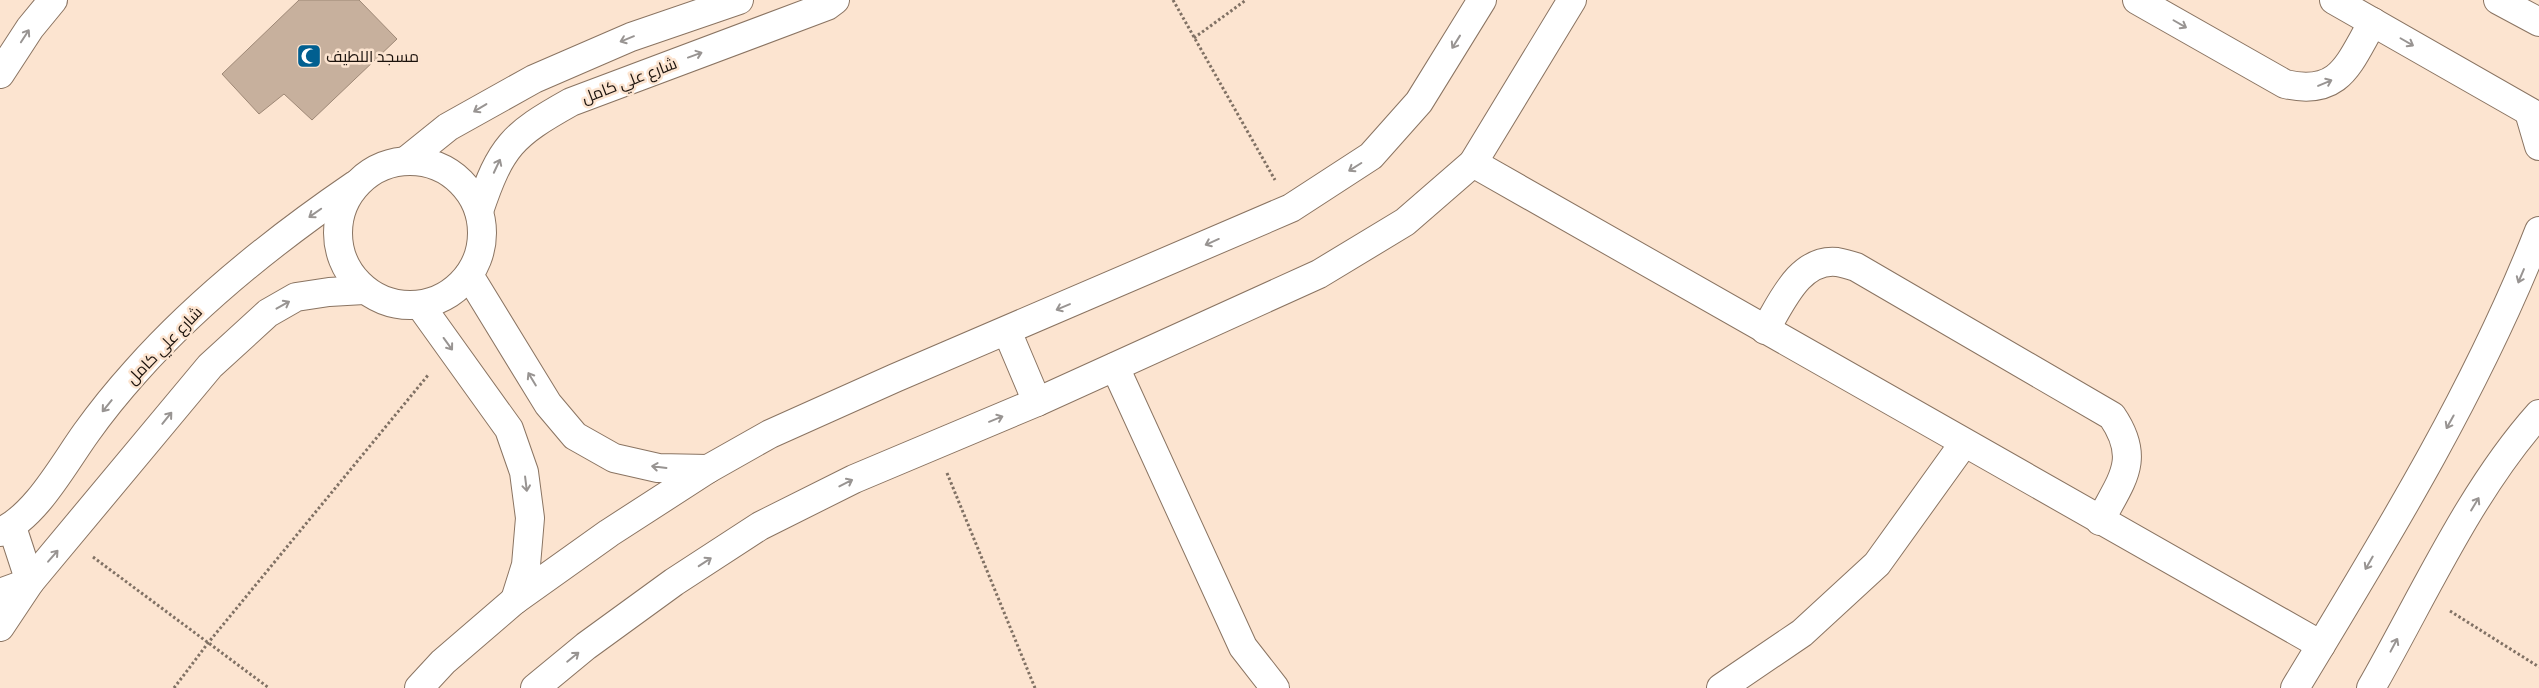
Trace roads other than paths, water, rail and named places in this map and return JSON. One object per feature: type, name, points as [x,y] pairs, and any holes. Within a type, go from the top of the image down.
[{"type":"street","points":[[0,74],[30,28],[53,0]]},
{"type":"street","points":[[407,160],[448,127],[534,79],[632,37],[740,0]]},
{"type":"street","points":[[418,688],[443,662],[515,600],[609,532],[708,470],[779,430],[1291,208],[1372,156],[1419,102],[1482,0]]},
{"type":"street","points":[[535,688],[586,646],[674,582],[760,526],[854,479],[1038,402],[1319,274],[1405,222],[1474,163],[1572,0]]},
{"type":"street","points":[[2138,0],[2285,84],[2305,89],[2325,84],[2342,73],[2373,22]]},
{"type":"street","points":[[2334,0],[2534,115],[2539,146]]},
{"type":"street","points":[[2498,0],[2539,22]]},
{"type":"street","name":"شارع علي كامل","points":[[479,211],[499,159],[516,137],[538,121],[571,102],[832,2]]},
{"type":"street","points":[[407,160],[438,166],[464,184],[479,211],[482,244],[469,275],[448,295],[420,305],[390,303],[364,290],[345,267],[337,239],[340,211],[355,185],[378,167],[407,160]]},
{"type":"street","points":[[1474,163],[2100,521],[2321,645]]},
{"type":"street","name":"شارع علي كامل","points":[[6,530],[29,511],[87,431],[136,371],[201,306],[266,248],[355,185]]},
{"type":"street","points":[[2294,688],[2321,645],[2453,416],[2501,321],[2539,231]]},
{"type":"street","points":[[1765,330],[1799,277],[1815,265],[1836,262],[1856,267],[2112,416],[2123,432],[2128,452],[2126,471],[2100,521]]},
{"type":"street","points":[[469,275],[548,404],[575,436],[614,458],[658,468],[708,470]]},
{"type":"street","points":[[0,627],[30,582],[210,366],[268,313],[296,297],[328,292],[364,290]]},
{"type":"street","points":[[420,305],[509,429],[524,472],[530,518],[526,565],[515,600]]},
{"type":"street","points":[[1007,331],[1038,402]]},
{"type":"street","points":[[1115,367],[1243,647],[1275,688]]},
{"type":"street","points":[[2371,688],[2422,593],[2492,476],[2524,431],[2539,414]]},
{"type":"street","points":[[1721,688],[1802,633],[1877,564],[1964,443]]},
{"type":"street","points":[[6,530],[30,582]]},
{"type":"street","points":[[0,593],[30,582]]},
{"type":"place","name":"مسجد اللطيف","points":[[309,56]]}]
